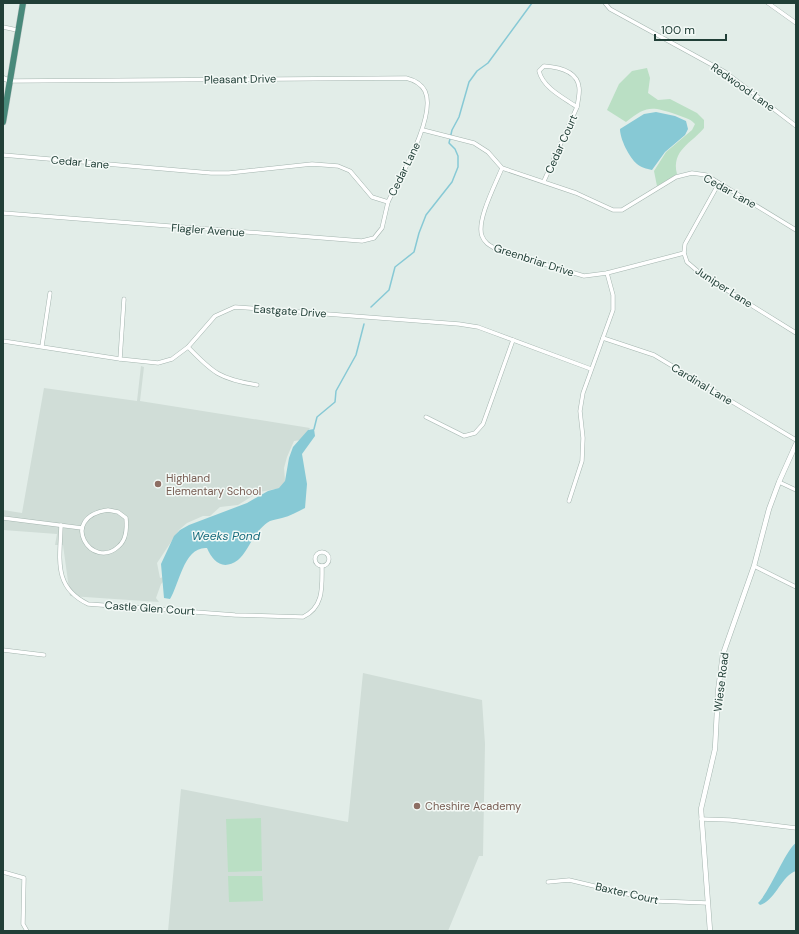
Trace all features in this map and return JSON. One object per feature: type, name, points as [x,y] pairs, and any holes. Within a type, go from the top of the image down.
[{"type":"highway","points":[[3,122],[22,3]]},
{"type":"street","name":"Redwood Lane","points":[[605,3],[610,9],[725,72],[796,126]]},
{"type":"street","points":[[768,3],[776,5],[796,23]]},
{"type":"street","points":[[3,27],[17,30]]},
{"type":"street","name":"Cedar Court","points":[[544,181],[577,107],[579,86],[572,74],[556,67],[544,66],[539,71],[541,78],[548,87],[577,107]]},
{"type":"street","points":[[3,78],[10,81]]},
{"type":"street","name":"Pleasant Drive","points":[[10,81],[406,78],[417,82],[425,91],[428,106],[423,130]]},
{"type":"street","points":[[3,83],[10,81]]},
{"type":"street","name":"Cedar Lane","points":[[3,155],[211,173],[312,164],[338,166],[350,171],[372,197],[388,202],[423,130],[474,143],[488,152],[502,168],[576,192],[613,210],[622,210],[676,177],[692,173],[706,175],[796,230]]},
{"type":"street","name":"Greenbriar Drive","points":[[502,168],[481,224],[482,235],[486,243],[498,250],[584,276],[607,273],[684,254]]},
{"type":"street","points":[[684,254],[685,244],[719,182]]},
{"type":"street","name":"Flagler Avenue","points":[[3,213],[362,241],[374,238],[382,228],[388,202]]},
{"type":"street","name":"Juniper Lane","points":[[684,254],[687,262],[701,274],[796,333]]},
{"type":"street","points":[[569,501],[582,461],[583,438],[580,411],[583,393],[613,310],[613,295],[607,273]]},
{"type":"street","points":[[42,346],[50,292]]},
{"type":"street","points":[[120,360],[124,299]]},
{"type":"street","name":"Eastgate Drive","points":[[3,342],[42,346],[120,360],[158,363],[172,359],[188,347],[215,316],[235,307],[459,324],[478,327],[591,369]]},
{"type":"street","name":"Cardinal Lane","points":[[603,338],[654,356],[796,440]]},
{"type":"street","points":[[426,417],[464,436],[475,433],[483,424],[513,340]]},
{"type":"street","points":[[188,347],[209,369],[230,381],[257,385]]},
{"type":"street","name":"Wiese Road","points":[[710,931],[701,809],[715,748],[718,691],[723,654],[754,566],[769,509],[796,444]]},
{"type":"street","points":[[779,482],[796,490]]},
{"type":"street","points":[[108,510],[118,512],[126,518],[127,530],[122,543],[109,553],[100,553],[92,550],[86,545],[82,537],[82,528],[85,521],[99,512],[108,510]]},
{"type":"street","points":[[3,518],[82,528]]},
{"type":"street","name":"Castle Glen Court","points":[[61,526],[60,570],[64,584],[76,598],[88,604],[235,615],[303,617],[311,613],[318,603],[322,592],[322,566]]},
{"type":"street","points":[[754,566],[796,587]]},
{"type":"street","points":[[3,650],[44,655]]},
{"type":"street","points":[[701,819],[730,820],[796,828]]},
{"type":"street","points":[[3,872],[24,878],[23,924],[27,931]]},
{"type":"street","name":"Baxter Court","points":[[548,882],[569,880],[657,901],[707,902]]},
{"type":"shaded area","name":"Highland Elementary School","points":[[141,366],[144,367],[140,401],[310,428],[301,440],[294,441],[287,457],[284,468],[287,487],[259,492],[238,505],[220,507],[210,516],[203,516],[187,523],[179,530],[157,563],[160,578],[170,575],[161,584],[156,598],[159,602],[70,596],[63,545],[55,545],[57,534],[3,530],[3,510],[22,513],[44,388],[137,401]]},
{"type":"shaded area","name":"Cheshire Academy","points":[[363,673],[482,700],[485,744],[483,856],[479,856],[448,931],[168,931],[181,789],[348,822]]},
{"type":"green space","points":[[647,68],[650,78],[648,93],[658,100],[670,99],[697,113],[704,120],[704,128],[684,148],[677,159],[677,174],[657,186],[654,171],[666,152],[692,130],[695,124],[691,120],[667,111],[654,109],[644,110],[626,122],[607,110],[619,84],[632,71]]},
{"type":"green space","points":[[261,818],[262,871],[228,872],[226,819]]},
{"type":"green space","points":[[228,876],[262,876],[263,901],[229,902]]},
{"type":"water","points":[[656,112],[675,116],[686,121],[688,129],[685,135],[665,152],[652,170],[640,166],[634,161],[623,143],[620,129],[644,114]]},
{"type":"water","name":"Weeks Pond","points":[[314,429],[315,436],[302,454],[307,484],[305,508],[288,516],[270,521],[264,525],[255,535],[242,556],[238,560],[228,565],[223,565],[215,561],[207,548],[199,549],[193,553],[183,568],[170,599],[164,598],[161,564],[174,536],[180,530],[189,525],[247,503],[268,491],[279,488],[285,481],[289,458],[293,447],[308,430]]},
{"type":"water","points":[[796,843],[796,871],[786,878],[766,902],[760,905],[758,903],[768,889],[788,853]]},
{"type":"waterway","points":[[371,307],[389,290],[395,267],[414,252],[426,215],[452,182],[458,167],[458,156],[455,149],[449,143],[452,130],[459,117],[469,82],[477,71],[488,63],[532,3]]},
{"type":"waterway","points":[[314,429],[317,417],[335,402],[336,391],[356,355],[364,324]]},
{"type":"place","name":"Highland Elementary School","points":[[158,484]]},
{"type":"place","name":"Cheshire Academy","points":[[417,806]]}]
